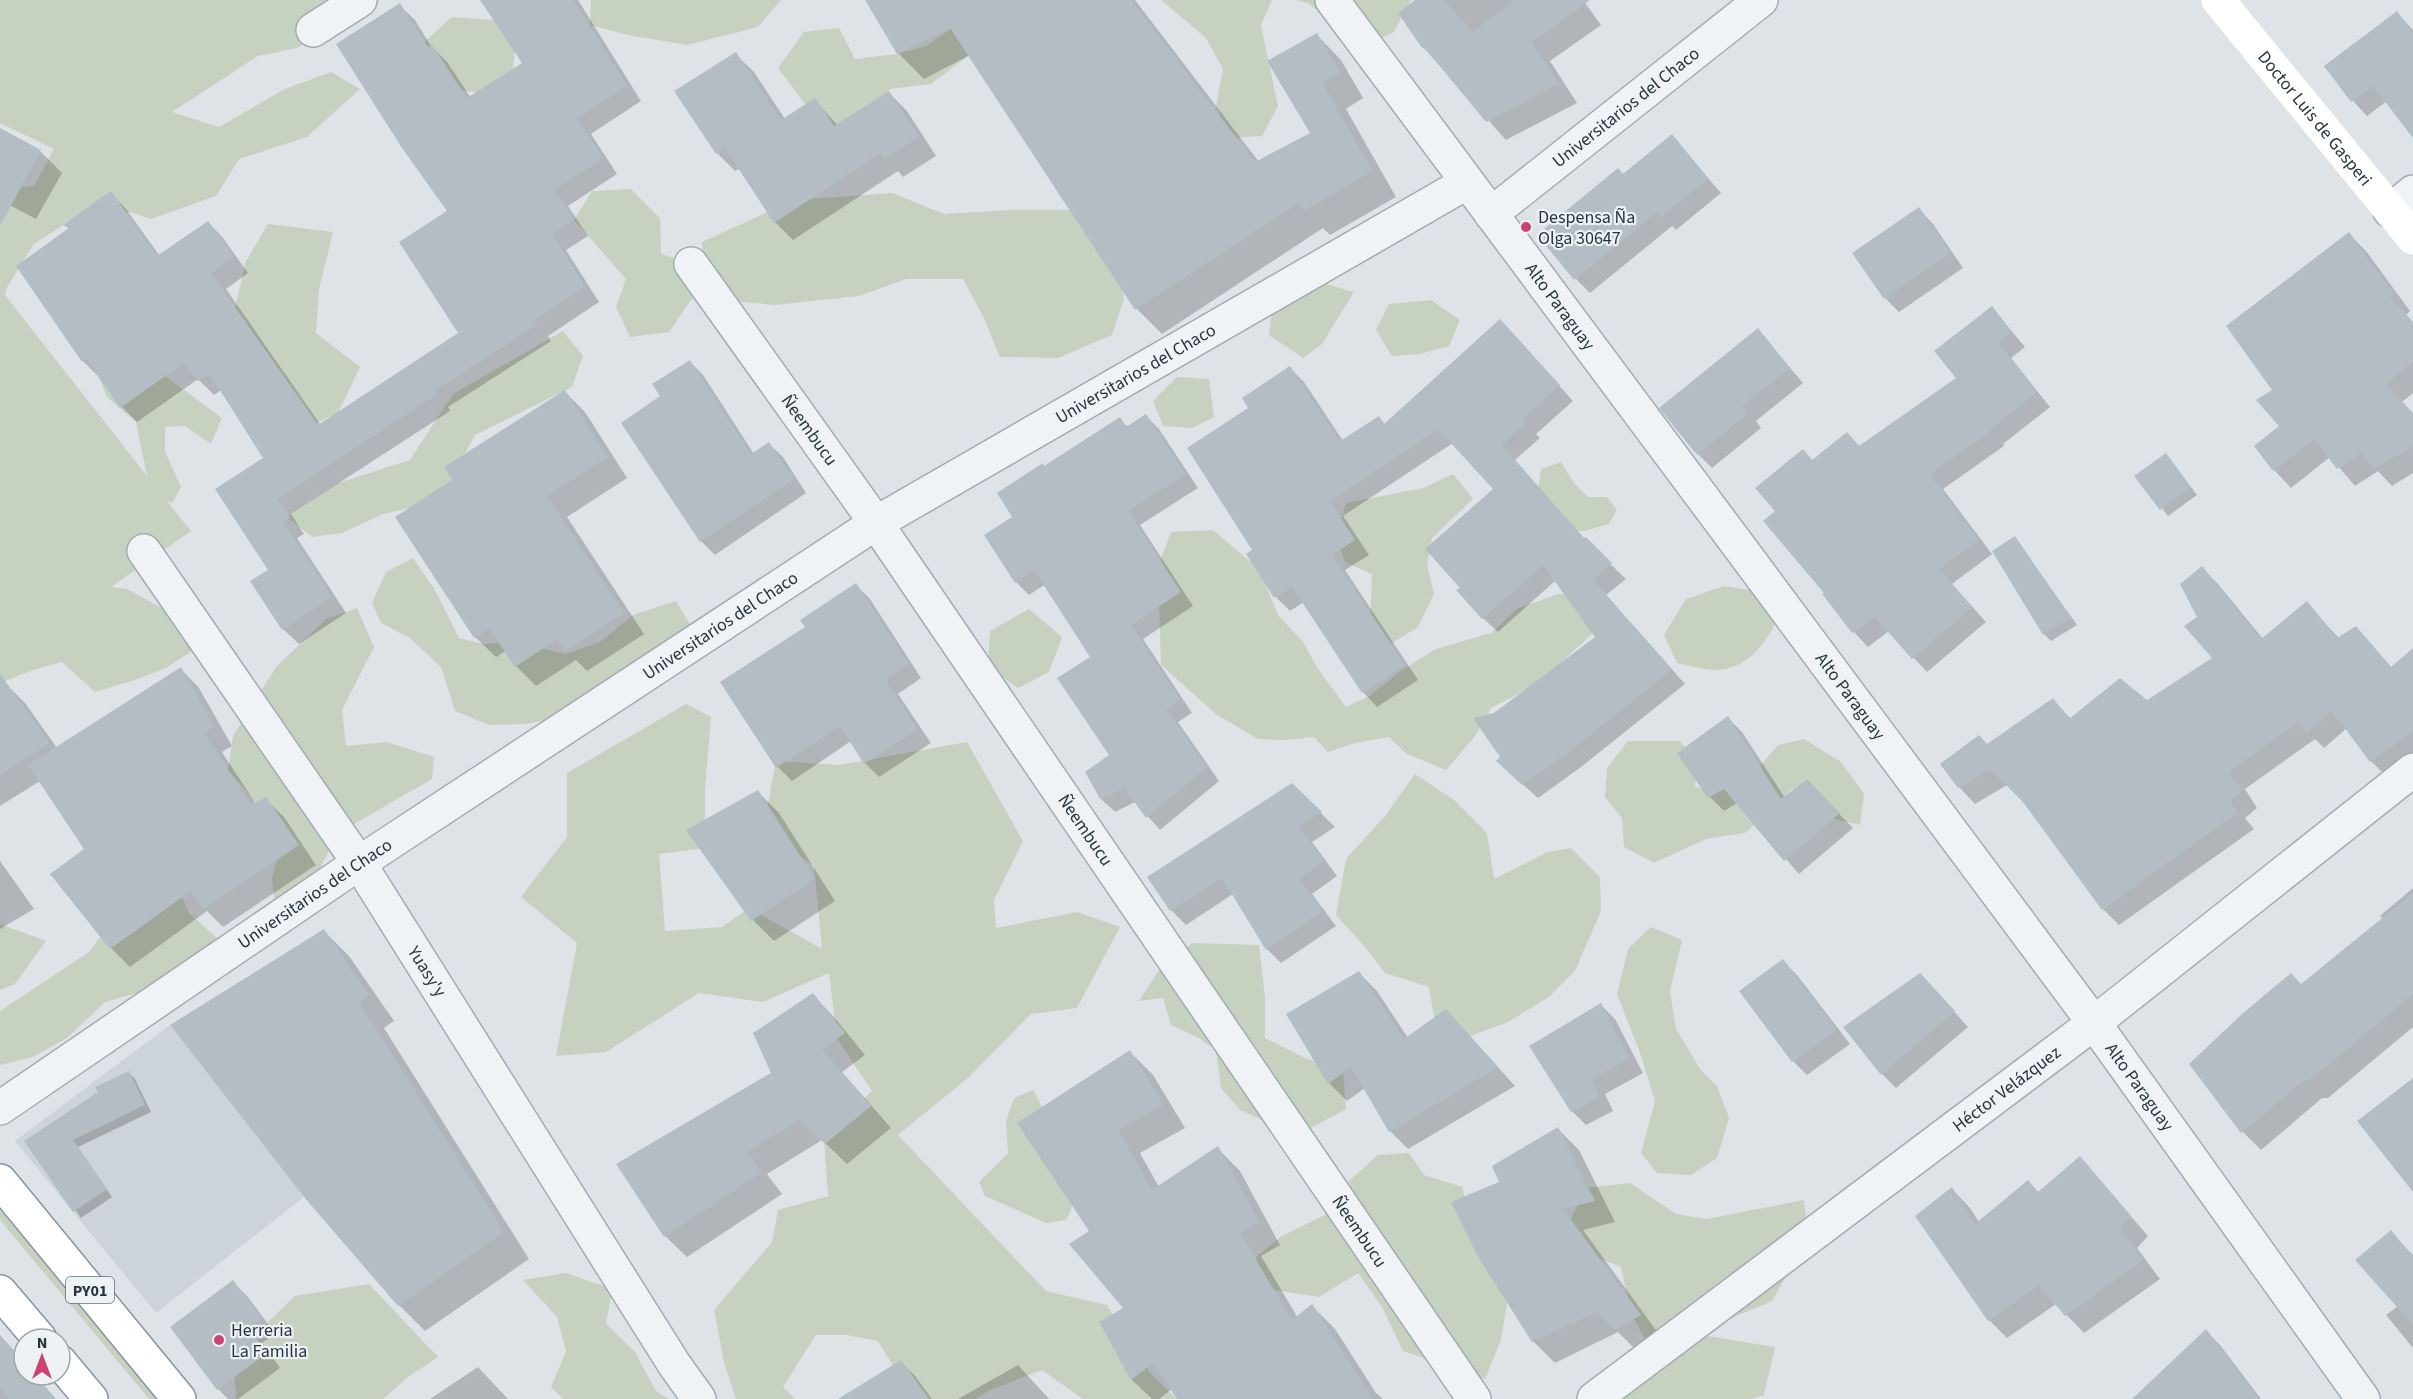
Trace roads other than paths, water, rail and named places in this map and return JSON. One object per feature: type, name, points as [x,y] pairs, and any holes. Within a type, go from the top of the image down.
[{"type":"main road","name":"Doctor Luis de Gasperi","points":[[2218,0],[2402,202],[2413,238]]},
{"type":"main road","name":"PY01","points":[[0,1181],[179,1399]]},
{"type":"main road","points":[[0,1292],[30,1327]]},
{"type":"main road","points":[[72,1376],[91,1399]]},
{"type":"street","points":[[313,30],[360,0]]},
{"type":"street","name":"Alto Paraguay","points":[[1332,0],[1466,183],[2094,1023],[2363,1399]]},
{"type":"street","name":"Universitarios del Chaco","points":[[1491,214],[1761,0]]},
{"type":"street","name":"Universitarios del Chaco","points":[[0,1108],[358,863],[876,523],[1466,183]]},
{"type":"street","name":"Ñeembucu","points":[[692,264],[876,523],[1473,1399]]},
{"type":"street","name":"Yuasy'y","points":[[144,551],[358,863],[674,1364],[699,1399]]},
{"type":"street","name":"Héctor Velázquez","points":[[1594,1399],[2094,1023],[2413,770]]},
{"type":"place","name":"Despensa Ña Olga 30647","points":[[1526,227]]},
{"type":"place","name":"Herreria La Familia","points":[[219,1340]]}]
